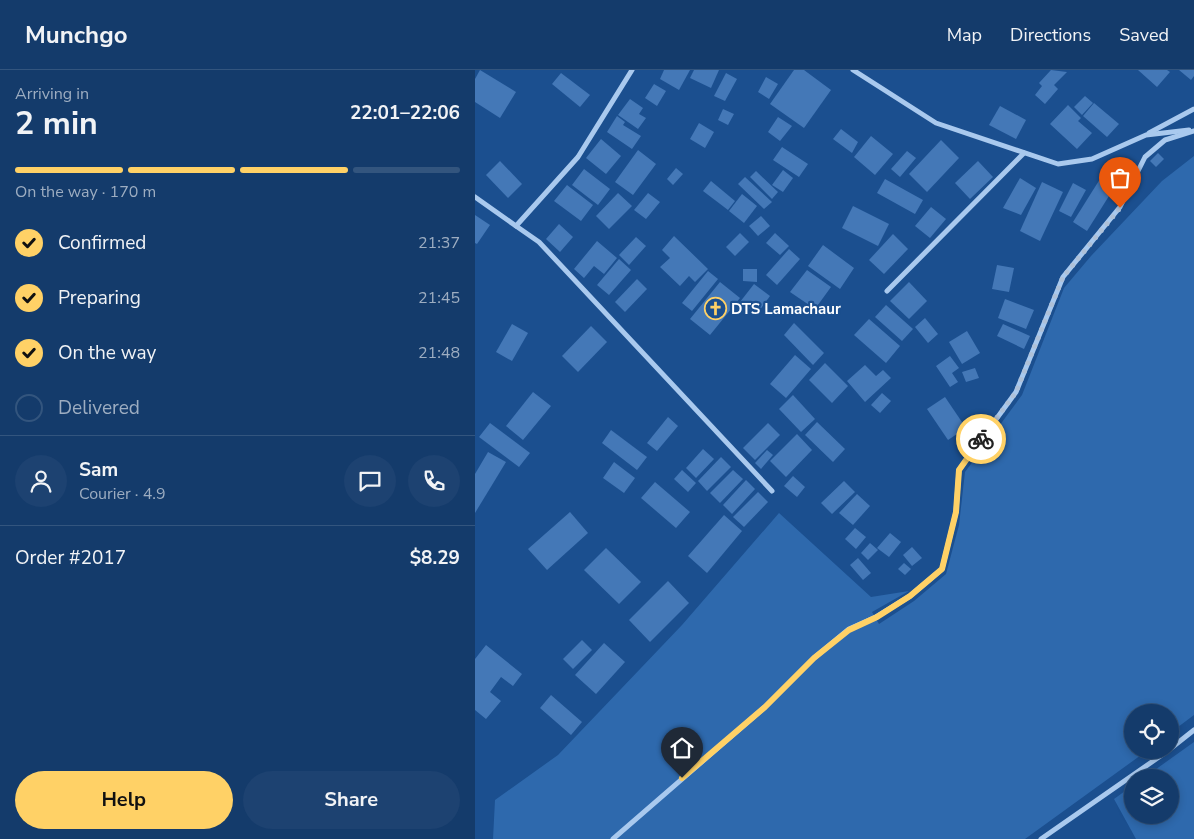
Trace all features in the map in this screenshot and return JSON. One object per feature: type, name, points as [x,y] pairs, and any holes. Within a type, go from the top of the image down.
[{"type":"street","points":[[516,226],[578,157],[633,70]]},
{"type":"street","points":[[853,70],[937,123],[1058,164],[1092,159],[1146,135],[1194,109]]},
{"type":"street","points":[[1146,135],[1194,130]]},
{"type":"street","points":[[613,839],[765,707],[814,658],[849,630],[877,617],[910,596],[942,569],[956,512],[959,470],[1016,392],[1063,277],[1120,208],[1145,157],[1165,140],[1194,130]]},
{"type":"street","points":[[887,291],[1024,153]]},
{"type":"street","points":[[475,197],[539,242],[773,491]]},
{"type":"street","points":[[1179,742],[1194,730]]},
{"type":"street","points":[[1041,839],[1156,759]]},
{"type":"shaded area","points":[[1194,156],[1194,715],[1179,726],[1179,704],[1124,704],[1124,759],[1136,759],[1025,839],[493,839],[495,800],[558,755],[682,625],[779,513],[871,597],[909,591],[872,612],[879,624],[914,601],[946,574],[959,525],[965,472],[1022,395],[1064,288],[1091,256],[1162,181]]},
{"type":"shaded area","points":[[1194,742],[1194,839],[1136,839],[1128,824],[1179,824],[1179,769],[1156,769],[1170,759],[1179,759],[1179,753]]},
{"type":"shaded area","points":[[1124,792],[1124,817],[1114,799]]},
{"type":"building","points":[[480,70],[516,92],[500,118],[475,102],[475,79]]},
{"type":"building","points":[[664,70],[690,70],[679,90],[660,79]]},
{"type":"building","points":[[694,70],[719,70],[711,88],[690,78]]},
{"type":"building","points":[[794,70],[804,70],[831,90],[804,128],[770,104]]},
{"type":"building","points":[[1051,70],[1067,72],[1054,85],[1058,89],[1045,104],[1035,95],[1042,86],[1039,83]]},
{"type":"building","points":[[1138,70],[1167,70],[1170,72],[1157,87]]},
{"type":"building","points":[[1179,70],[1194,70],[1194,76],[1191,80]]},
{"type":"building","points":[[561,73],[590,95],[580,107],[552,84]]},
{"type":"building","points":[[726,73],[737,79],[725,101],[714,96]]},
{"type":"building","points":[[766,77],[778,84],[769,99],[758,92]]},
{"type":"building","points":[[654,84],[666,91],[657,106],[645,98]]},
{"type":"building","points":[[1085,96],[1093,103],[1082,115],[1074,107]]},
{"type":"building","points":[[630,99],[643,108],[639,114],[646,118],[638,129],[618,115]]},
{"type":"building","points":[[1094,103],[1119,124],[1107,137],[1083,116]]},
{"type":"building","points":[[1068,105],[1081,118],[1078,121],[1092,133],[1077,149],[1050,124]]},
{"type":"building","points":[[1000,106],[1026,120],[1016,139],[989,125]]},
{"type":"building","points":[[723,109],[734,114],[728,125],[718,120]]},
{"type":"building","points":[[617,116],[625,122],[623,125],[641,136],[632,149],[607,132]]},
{"type":"building","points":[[778,117],[792,126],[780,141],[768,132]]},
{"type":"building","points":[[699,123],[714,132],[705,148],[690,139]]},
{"type":"building","points":[[841,129],[858,142],[852,153],[833,139]]},
{"type":"building","points":[[871,136],[893,154],[875,175],[854,157]]},
{"type":"building","points":[[601,139],[621,156],[606,174],[586,158]]},
{"type":"building","points":[[941,140],[959,158],[927,192],[909,174]]},
{"type":"building","points":[[782,147],[808,164],[799,177],[773,160]]},
{"type":"building","points":[[638,150],[656,164],[633,195],[615,182]]},
{"type":"building","points":[[907,151],[916,158],[900,177],[891,169]]},
{"type":"building","points":[[1158,153],[1164,159],[1156,167],[1150,161]]},
{"type":"building","points":[[500,161],[522,184],[508,198],[486,175]]},
{"type":"building","points":[[978,161],[993,177],[970,199],[955,183]]},
{"type":"building","points":[[676,168],[683,174],[673,185],[667,179]]},
{"type":"building","points":[[584,169],[610,189],[598,205],[572,185]]},
{"type":"building","points":[[783,170],[793,178],[783,192],[772,185]]},
{"type":"building","points":[[756,171],[778,192],[772,199],[750,177]]},
{"type":"building","points":[[745,177],[772,202],[764,209],[738,184]]},
{"type":"building","points":[[1020,178],[1036,188],[1021,215],[1003,208]]},
{"type":"building","points":[[885,179],[923,200],[915,214],[877,193]]},
{"type":"building","points":[[1100,179],[1114,188],[1087,231],[1073,222]]},
{"type":"building","points":[[711,181],[735,201],[728,210],[703,191]]},
{"type":"building","points":[[1042,182],[1063,192],[1040,241],[1020,231]]},
{"type":"building","points":[[1073,183],[1086,190],[1071,217],[1059,211]]},
{"type":"building","points":[[567,185],[593,205],[581,221],[554,201]]},
{"type":"building","points":[[618,193],[632,206],[609,229],[596,216]]},
{"type":"building","points":[[648,193],[660,202],[646,219],[634,210]]},
{"type":"building","points":[[742,194],[757,206],[744,223],[729,211]]},
{"type":"building","points":[[853,206],[889,224],[878,246],[842,228]]},
{"type":"building","points":[[931,207],[946,219],[930,238],[915,226]]},
{"type":"building","points":[[475,215],[490,225],[477,244],[475,243]]},
{"type":"building","points":[[761,216],[770,226],[758,236],[749,226]]},
{"type":"building","points":[[559,224],[573,237],[560,252],[546,239]]},
{"type":"building","points":[[740,233],[749,242],[735,256],[726,247]]},
{"type":"building","points":[[775,233],[789,246],[780,255],[766,243]]},
{"type":"building","points":[[893,234],[908,249],[884,274],[869,260]]},
{"type":"building","points":[[674,236],[708,269],[695,282],[689,276],[680,286],[660,267],[670,258],[662,250]]},
{"type":"building","points":[[636,237],[646,246],[629,265],[619,255]]},
{"type":"building","points":[[597,241],[617,258],[604,274],[594,266],[584,278],[574,269]]},
{"type":"building","points":[[823,245],[854,268],[840,289],[808,266]]},
{"type":"building","points":[[789,249],[800,259],[777,285],[766,275]]},
{"type":"building","points":[[619,259],[631,270],[609,295],[597,285]]},
{"type":"building","points":[[997,265],[1014,268],[1009,292],[992,289]]},
{"type":"building","points":[[743,269],[757,269],[757,282],[743,281]]},
{"type":"building","points":[[807,270],[831,287],[815,309],[790,292]]},
{"type":"building","points":[[708,271],[718,279],[692,311],[682,303]]},
{"type":"building","points":[[637,279],[647,289],[625,312],[615,302]]},
{"type":"building","name":"DTS Lamachaur","points":[[720,282],[740,298],[710,335],[690,319]]},
{"type":"building","points":[[909,282],[927,301],[909,319],[890,301]]},
{"type":"building","points":[[754,284],[770,296],[757,314],[740,302]]},
{"type":"building","points":[[1005,299],[1034,310],[1026,329],[998,318]]},
{"type":"building","points":[[886,305],[913,329],[902,341],[875,317]]},
{"type":"building","points":[[925,318],[938,334],[928,343],[915,327]]},
{"type":"building","points":[[869,319],[900,346],[886,363],[854,335]]},
{"type":"building","points":[[794,323],[824,353],[813,365],[784,335]]},
{"type":"building","points":[[512,324],[528,333],[512,361],[496,352]]},
{"type":"building","points":[[1003,324],[1030,336],[1024,349],[997,336]]},
{"type":"building","points":[[591,326],[607,342],[578,372],[562,356]]},
{"type":"building","points":[[967,331],[980,353],[962,364],[949,342]]},
{"type":"building","points":[[795,355],[811,369],[786,398],[770,384]]},
{"type":"building","points":[[950,356],[959,368],[952,373],[958,382],[950,387],[936,366]]},
{"type":"building","points":[[825,363],[848,386],[832,403],[809,380]]},
{"type":"building","points":[[865,365],[876,376],[883,370],[891,378],[865,402],[847,381]]},
{"type":"building","points":[[975,368],[979,378],[966,382],[962,372]]},
{"type":"building","points":[[533,392],[551,406],[523,440],[506,426]]},
{"type":"building","points":[[882,393],[891,401],[880,413],[871,405]]},
{"type":"building","points":[[793,395],[815,419],[801,432],[779,409]]},
{"type":"building","points":[[945,397],[966,428],[948,440],[927,409]]},
{"type":"building","points":[[668,417],[678,426],[657,451],[647,443]]},
{"type":"building","points":[[817,422],[845,449],[833,462],[805,435]]},
{"type":"building","points":[[490,423],[530,453],[519,467],[479,437]]},
{"type":"building","points":[[768,423],[780,435],[755,460],[743,448]]},
{"type":"building","points":[[611,430],[647,457],[637,470],[602,443]]},
{"type":"building","points":[[797,434],[812,450],[786,477],[770,461]]},
{"type":"building","points":[[703,449],[714,459],[696,478],[686,468]]},
{"type":"building","points":[[767,450],[773,455],[761,469],[755,463]]},
{"type":"building","points":[[488,452],[506,462],[475,513],[475,474]]},
{"type":"building","points":[[721,457],[731,467],[707,491],[698,481]]},
{"type":"building","points":[[614,462],[635,478],[624,493],[603,478]]},
{"type":"building","points":[[682,470],[696,483],[688,492],[674,479]]},
{"type":"building","points":[[733,470],[743,479],[720,503],[710,493]]},
{"type":"building","points":[[793,476],[805,487],[797,497],[784,486]]},
{"type":"building","points":[[746,480],[755,489],[732,514],[723,505]]},
{"type":"building","points":[[844,481],[855,492],[832,514],[821,503]]},
{"type":"building","points":[[655,482],[690,512],[676,528],[641,498]]},
{"type":"building","points":[[758,492],[768,502],[744,527],[733,517]]},
{"type":"building","points":[[857,494],[870,506],[853,525],[839,513]]},
{"type":"building","points":[[570,512],[588,533],[547,570],[528,549]]},
{"type":"building","points":[[724,515],[742,531],[707,573],[688,556]]},
{"type":"building","points":[[855,528],[866,537],[856,549],[845,539]]},
{"type":"building","points":[[890,533],[901,542],[889,557],[877,548]]},
{"type":"building","points":[[870,543],[878,550],[868,560],[861,553]]},
{"type":"building","points":[[912,547],[922,558],[912,566],[903,555]]},
{"type":"building","points":[[606,548],[641,582],[619,604],[584,570]]},
{"type":"building","points":[[858,558],[871,573],[863,580],[850,565]]},
{"type":"building","points":[[904,563],[911,569],[905,575],[898,569]]},
{"type":"building","points":[[668,581],[689,603],[650,642],[629,620]]},
{"type":"building","points":[[582,640],[592,650],[573,669],[563,659]]},
{"type":"building","points":[[604,643],[625,662],[596,694],[575,675]]},
{"type":"building","points":[[486,645],[522,674],[513,686],[501,677],[490,692],[501,701],[486,719],[475,710],[475,659]]},
{"type":"building","points":[[551,695],[582,722],[571,735],[540,708]]},
{"type":"way so far","points":[[981,439],[1016,392],[1063,277],[1120,208]]},
{"type":"place","name":"DTS Lamachaur","points":[[715,309]]},
{"type":"route","points":[[682,778],[765,707],[814,658],[849,630],[877,617],[910,596],[942,569],[956,512],[959,470],[981,439]]}]
